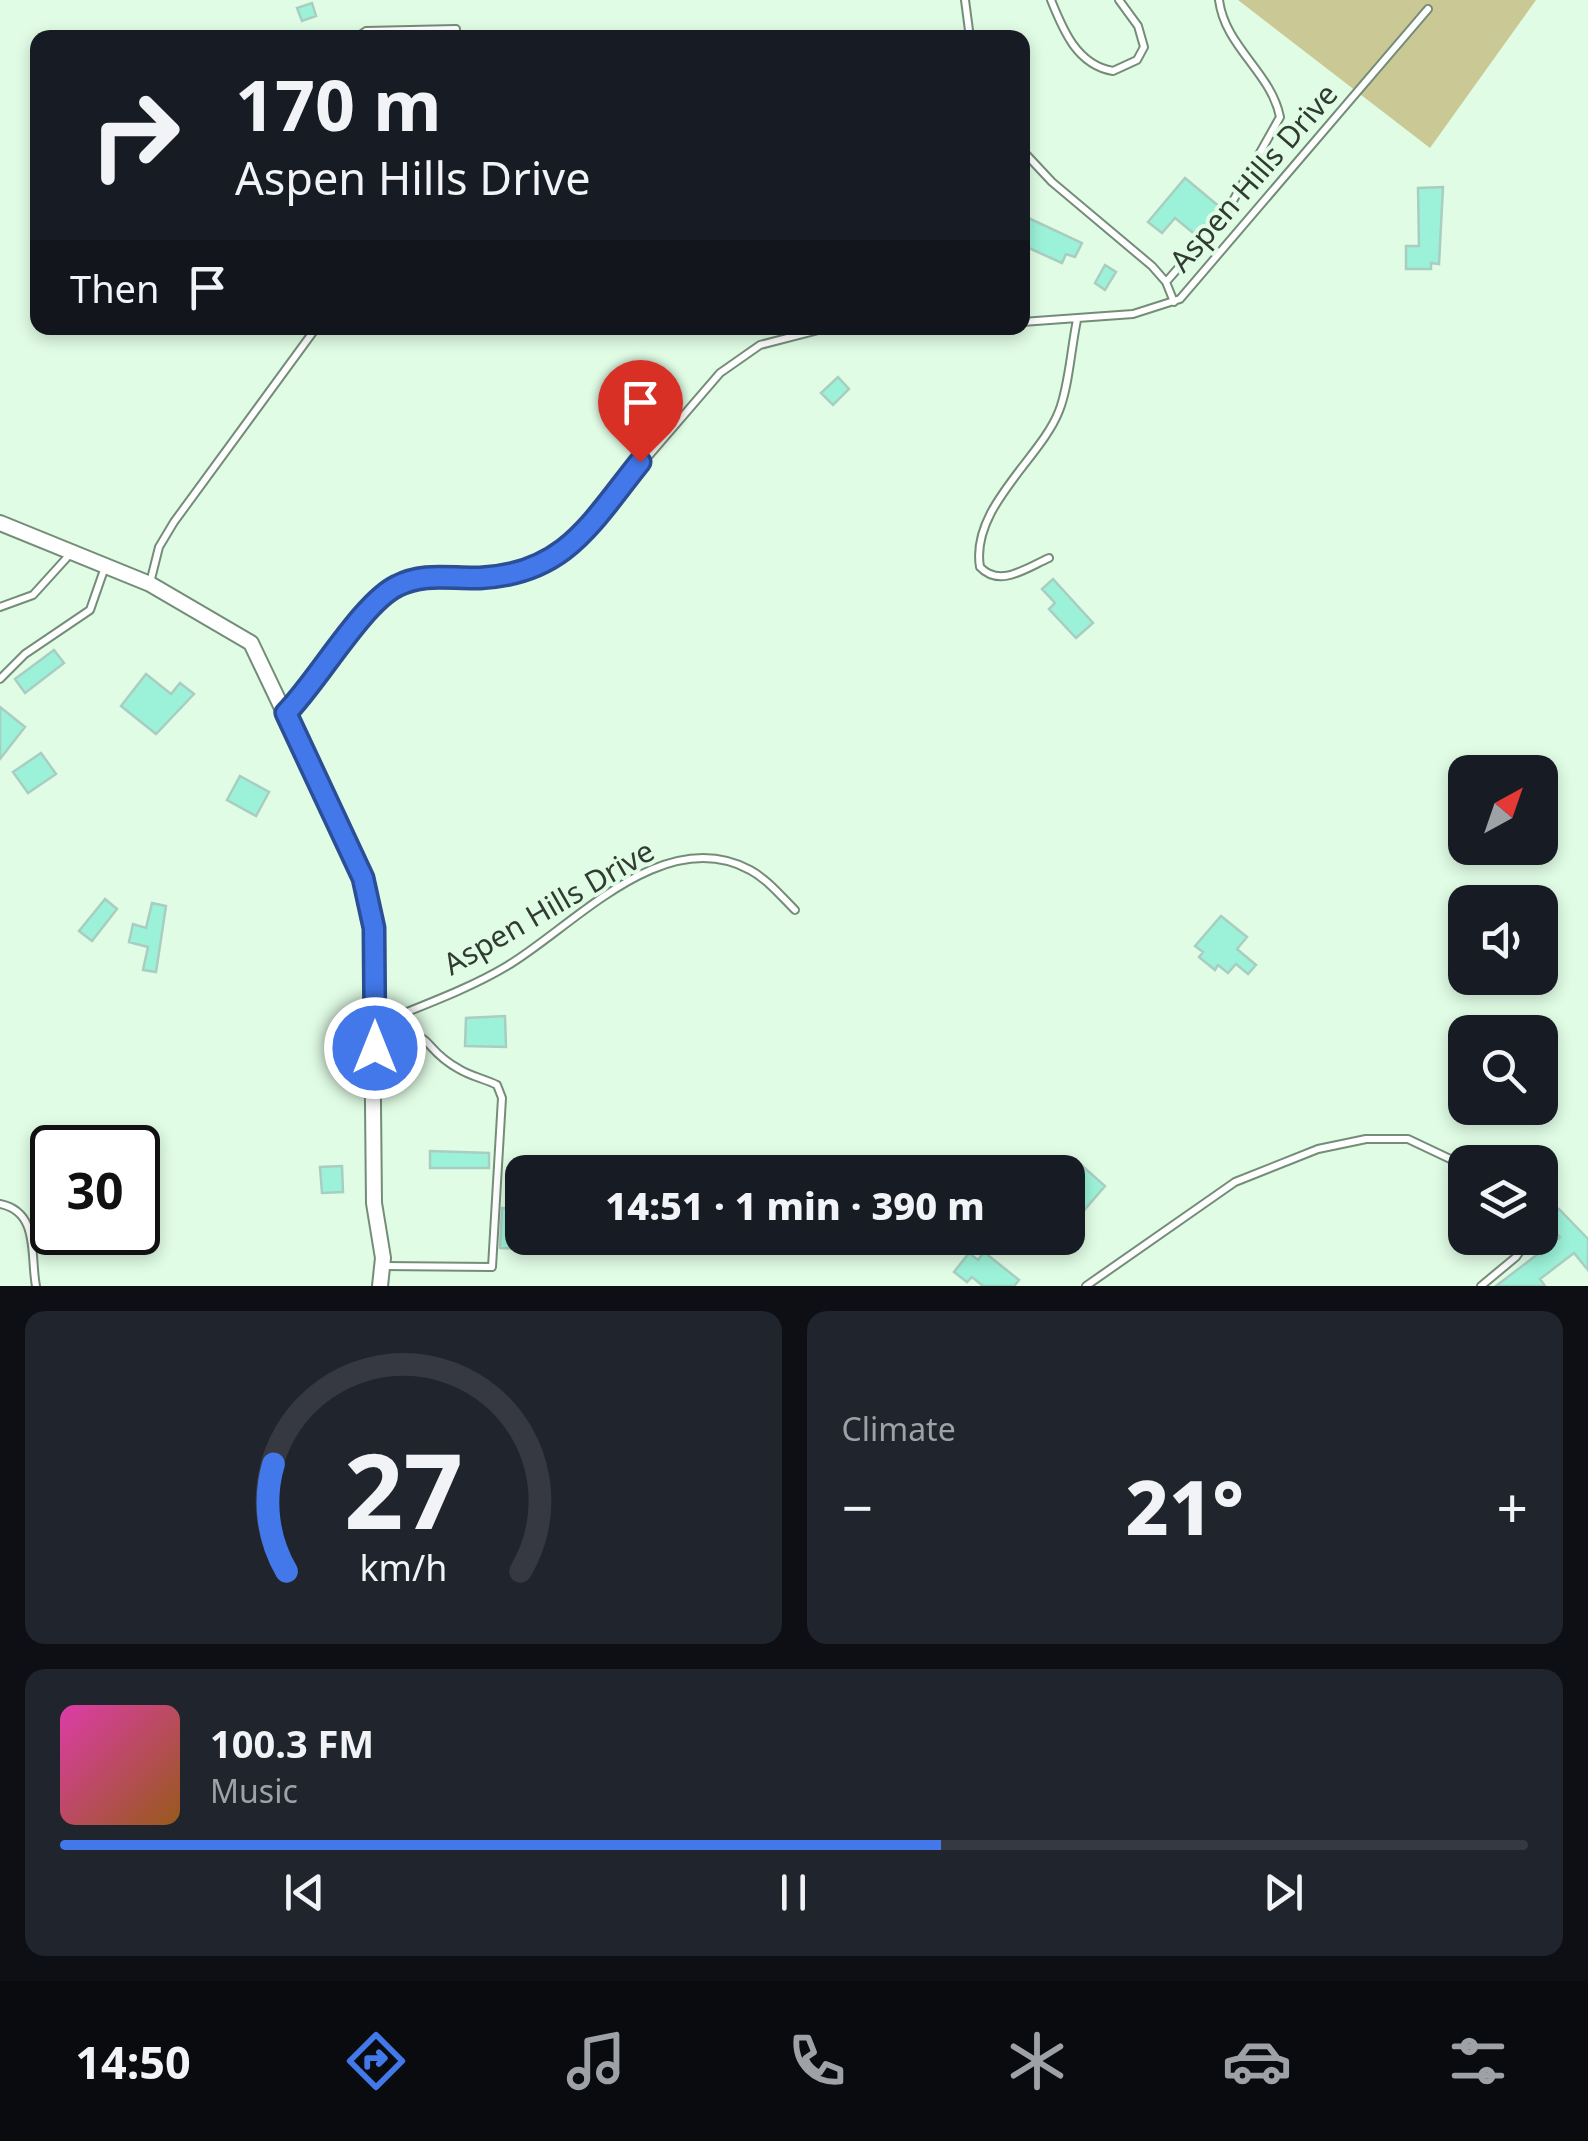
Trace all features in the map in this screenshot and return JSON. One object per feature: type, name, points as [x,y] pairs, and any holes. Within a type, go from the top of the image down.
[{"type":"street","points":[[0,523],[150,584],[251,642],[367,892],[374,928],[374,1203],[383,1266],[380,1286]]},
{"type":"lane","points":[[965,0],[969,30]]},
{"type":"lane","points":[[1051,0],[1080,54],[1093,65],[1113,71],[1137,60],[1144,48],[1138,26],[1119,0]]},
{"type":"lane","points":[[1166,282],[1225,215],[1280,117],[1277,102],[1228,34],[1219,0]]},
{"type":"lane","name":"Aspen Hills Drive","points":[[1030,322],[1133,314],[1174,302],[1205,272],[1428,8]]},
{"type":"lane","points":[[411,30],[456,29]]},
{"type":"lane","points":[[1030,157],[1166,282],[1174,302]]},
{"type":"lane","points":[[1049,558],[1007,577],[991,577],[980,567],[978,552],[1015,472],[1058,416],[1077,320]]},
{"type":"lane","points":[[150,584],[159,547],[174,522],[311,335]]},
{"type":"lane","points":[[286,713],[386,593],[421,577],[502,576],[545,565],[575,541],[720,373],[760,344],[797,335]]},
{"type":"lane","points":[[0,607],[33,596],[72,551]]},
{"type":"lane","points":[[0,679],[25,654],[90,610],[105,566]]},
{"type":"lane","name":"Aspen Hills Drive","points":[[375,1025],[506,966],[611,894],[665,864],[700,858],[739,865],[760,876],[795,910]]},
{"type":"lane","points":[[375,1048],[407,1035],[423,1036],[458,1069],[497,1085],[502,1098],[492,1267],[383,1266]]},
{"type":"lane","points":[[1086,1286],[1235,1182],[1318,1149],[1366,1139],[1408,1138],[1448,1158]]},
{"type":"lane","points":[[0,1204],[20,1212],[29,1228],[36,1286]]},
{"type":"lane","points":[[1481,1286],[1517,1255]]},
{"type":"shaded area","points":[[1238,0],[1536,0],[1430,148]]},
{"type":"building","points":[[312,3],[316,16],[302,21],[297,8]]},
{"type":"building","points":[[1185,178],[1221,208],[1197,236],[1175,218],[1162,233],[1148,222]]},
{"type":"building","points":[[1443,187],[1439,264],[1431,263],[1431,269],[1406,269],[1406,246],[1419,246],[1418,188]]},
{"type":"building","points":[[1030,219],[1082,243],[1075,257],[1066,254],[1062,263],[1030,249]]},
{"type":"building","points":[[1105,265],[1116,272],[1105,290],[1095,283]]},
{"type":"building","points":[[838,377],[849,389],[833,405],[821,393]]},
{"type":"building","points":[[1053,579],[1093,623],[1076,638],[1049,609],[1055,603],[1042,589]]},
{"type":"building","points":[[54,650],[64,663],[25,693],[15,679]]},
{"type":"building","points":[[146,674],[171,694],[180,683],[194,694],[156,734],[121,706]]},
{"type":"building","points":[[0,707],[25,727],[0,759]]},
{"type":"building","points":[[41,753],[56,774],[28,793],[13,772]]},
{"type":"building","points":[[240,776],[269,792],[256,816],[227,800]]},
{"type":"building","points":[[105,899],[117,909],[92,941],[79,931]]},
{"type":"building","points":[[152,903],[166,906],[156,972],[143,970],[148,947],[129,942],[133,924],[146,928]]},
{"type":"building","points":[[1221,916],[1247,937],[1237,949],[1256,965],[1248,974],[1236,964],[1228,973],[1218,965],[1215,970],[1199,957],[1203,952],[1195,946]]},
{"type":"building","points":[[505,1016],[506,1047],[465,1046],[466,1018]]},
{"type":"building","points":[[430,1151],[489,1153],[489,1168],[430,1168]]},
{"type":"building","points":[[342,1166],[343,1192],[322,1193],[320,1167]]},
{"type":"building","points":[[1085,1168],[1105,1186],[1085,1209]]},
{"type":"building","points":[[502,1208],[505,1208],[505,1248],[500,1248]]},
{"type":"building","points":[[1558,1210],[1588,1239],[1588,1270],[1574,1253],[1540,1279],[1545,1286],[1496,1286],[1536,1255],[1558,1255]]},
{"type":"building","points":[[967,1255],[978,1260],[988,1255],[1019,1280],[1014,1286],[983,1286],[972,1277],[967,1282],[954,1272]]},
{"type":"route","points":[[375,1048],[371,906],[363,878],[286,713],[386,593],[421,577],[502,576],[545,565],[565,552],[640,462]]}]
